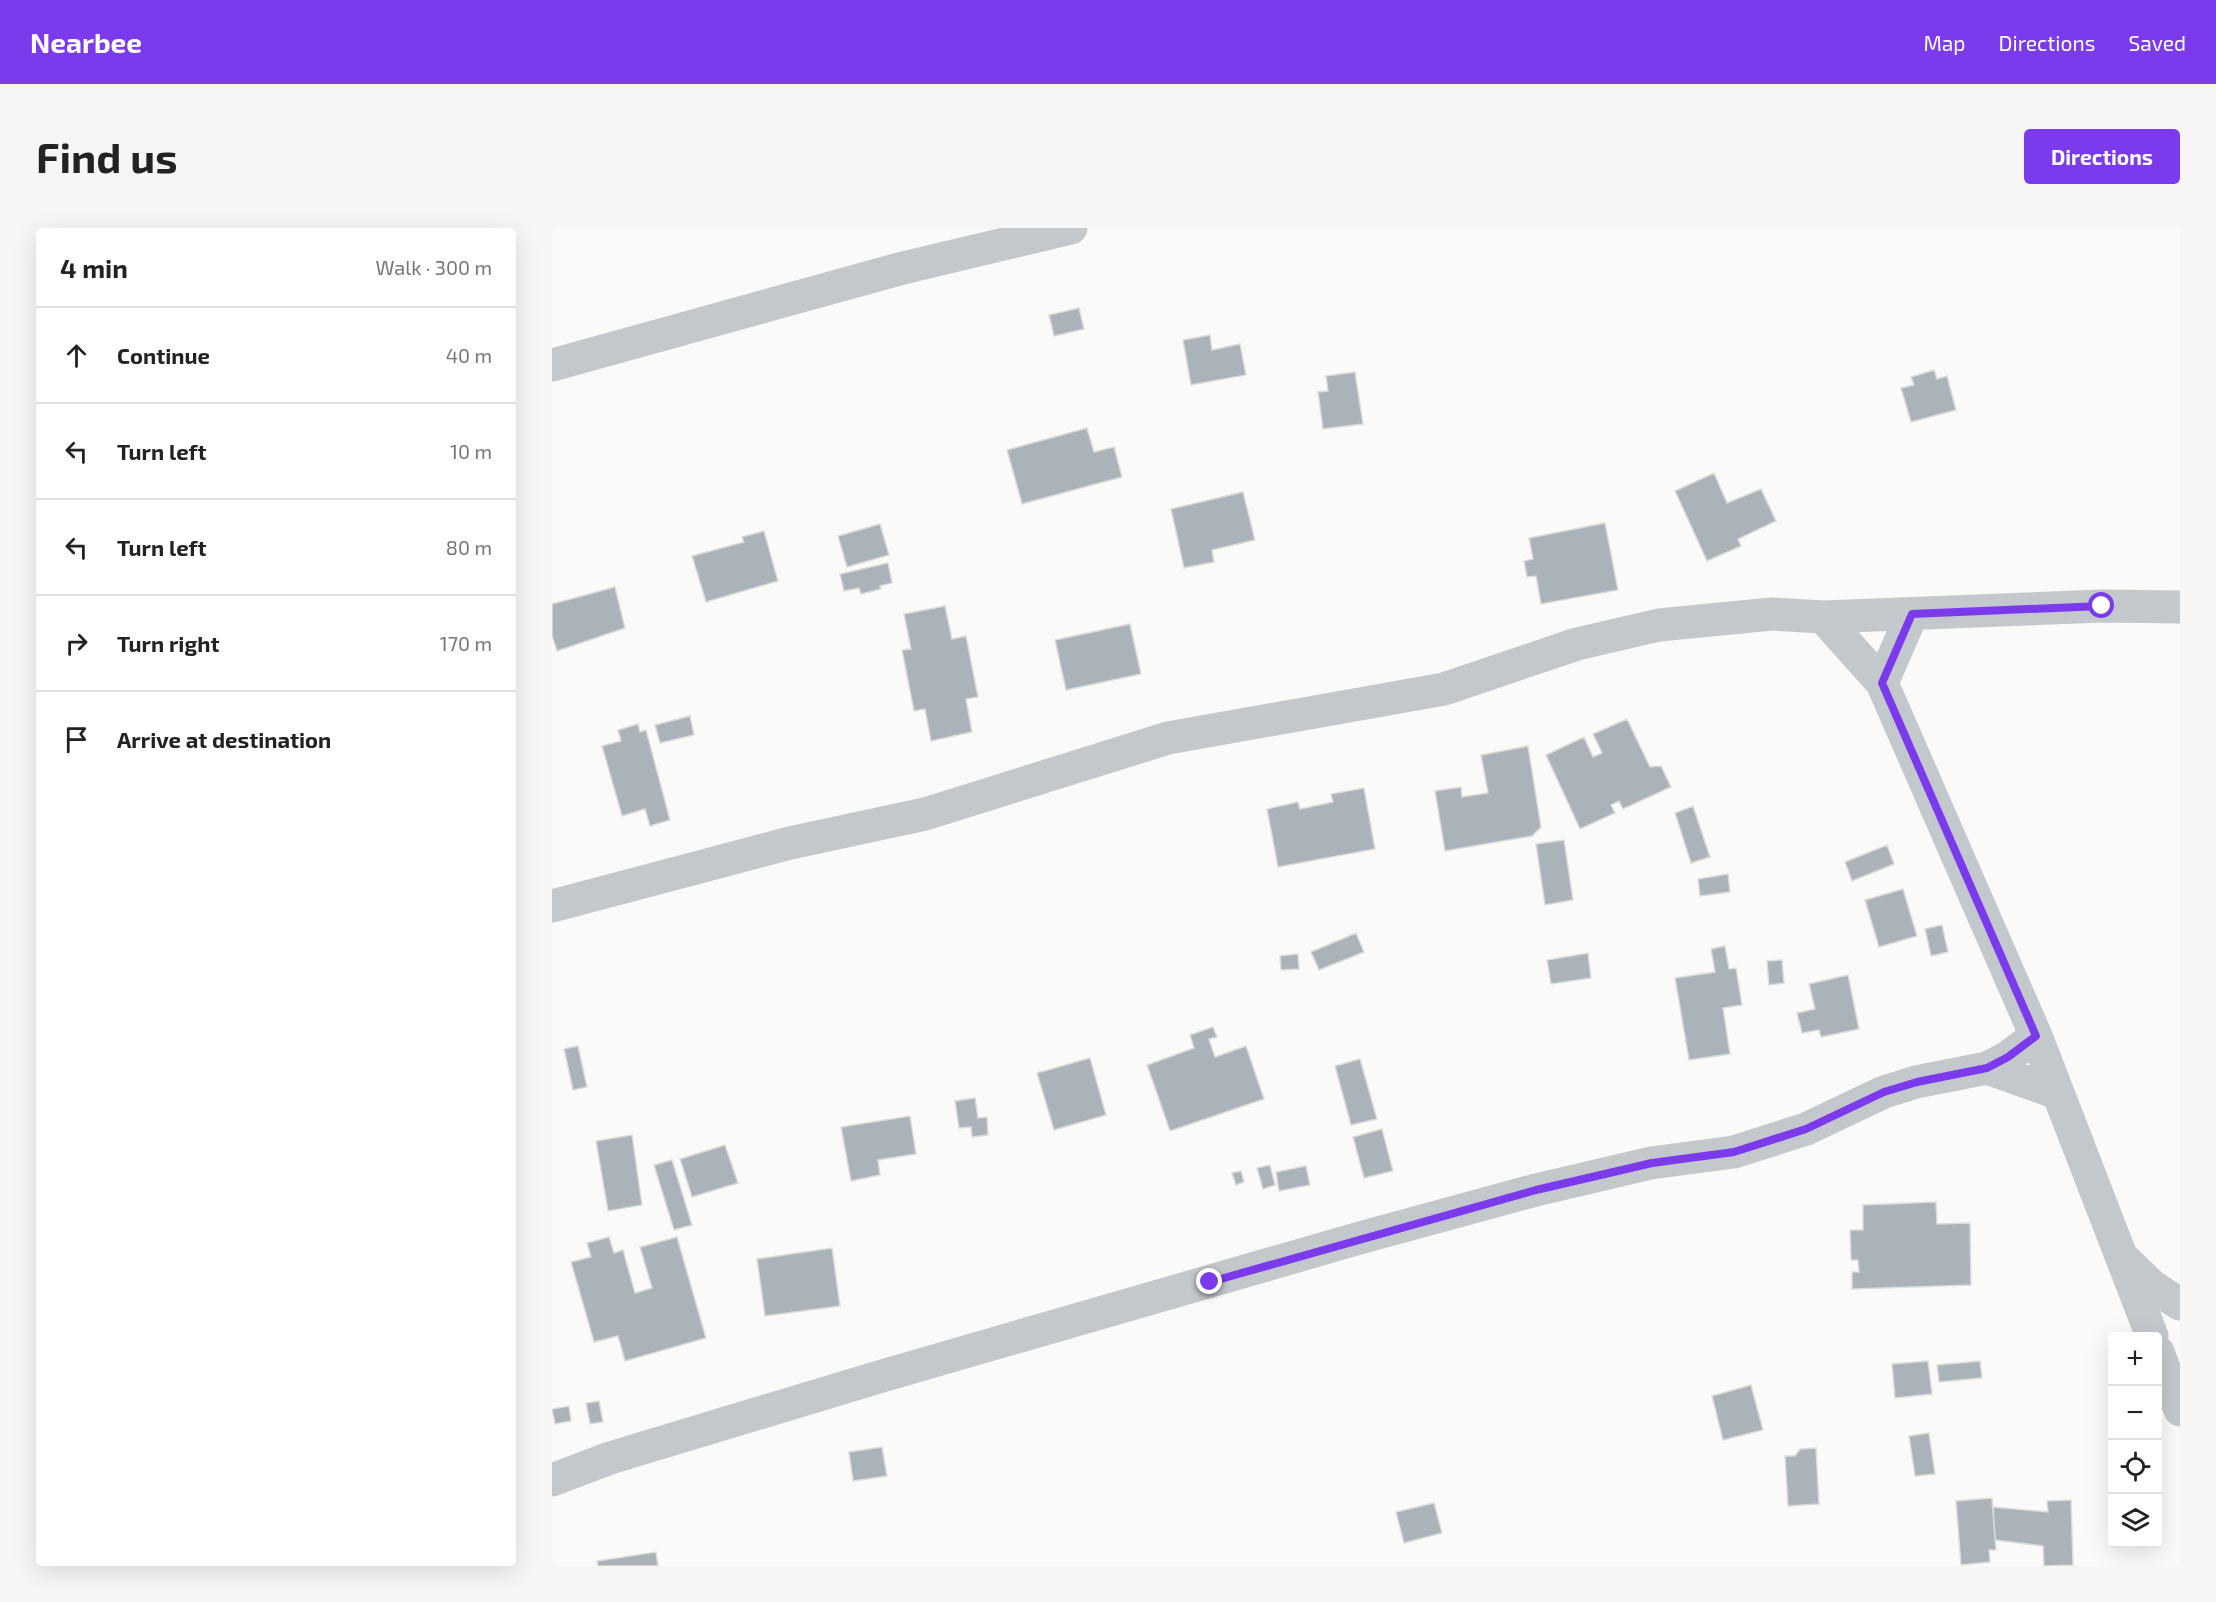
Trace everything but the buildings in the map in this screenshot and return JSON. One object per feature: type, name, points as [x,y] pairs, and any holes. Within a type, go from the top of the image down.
[{"type":"street","points":[[552,365],[899,269],[1071,228]]},
{"type":"street","points":[[552,906],[790,843],[925,814],[1168,738],[1444,689],[1577,644],[1659,625],[1772,614],[1823,617],[2102,606],[2180,607]]},
{"type":"street","points":[[1882,683],[1912,614]]},
{"type":"street","points":[[1823,617],[1882,683],[2036,1036],[2150,1332]]},
{"type":"street","points":[[552,1480],[610,1458],[882,1376],[1356,1239],[1536,1190],[1652,1163],[1734,1152],[1806,1129],[1884,1092],[1917,1082],[1987,1068],[2008,1057],[2036,1036]]},
{"type":"street","points":[[1987,1068],[2057,1093]]},
{"type":"street","points":[[2121,1256],[2152,1286],[2180,1304]]},
{"type":"street","points":[[2168,1358],[2180,1410]]},
{"type":"route","points":[[1210,1282],[1536,1190],[1652,1163],[1734,1152],[1806,1129],[1884,1092],[1917,1082],[1987,1068],[2008,1057],[2036,1036],[1882,683],[1912,614],[2102,606]]}]
